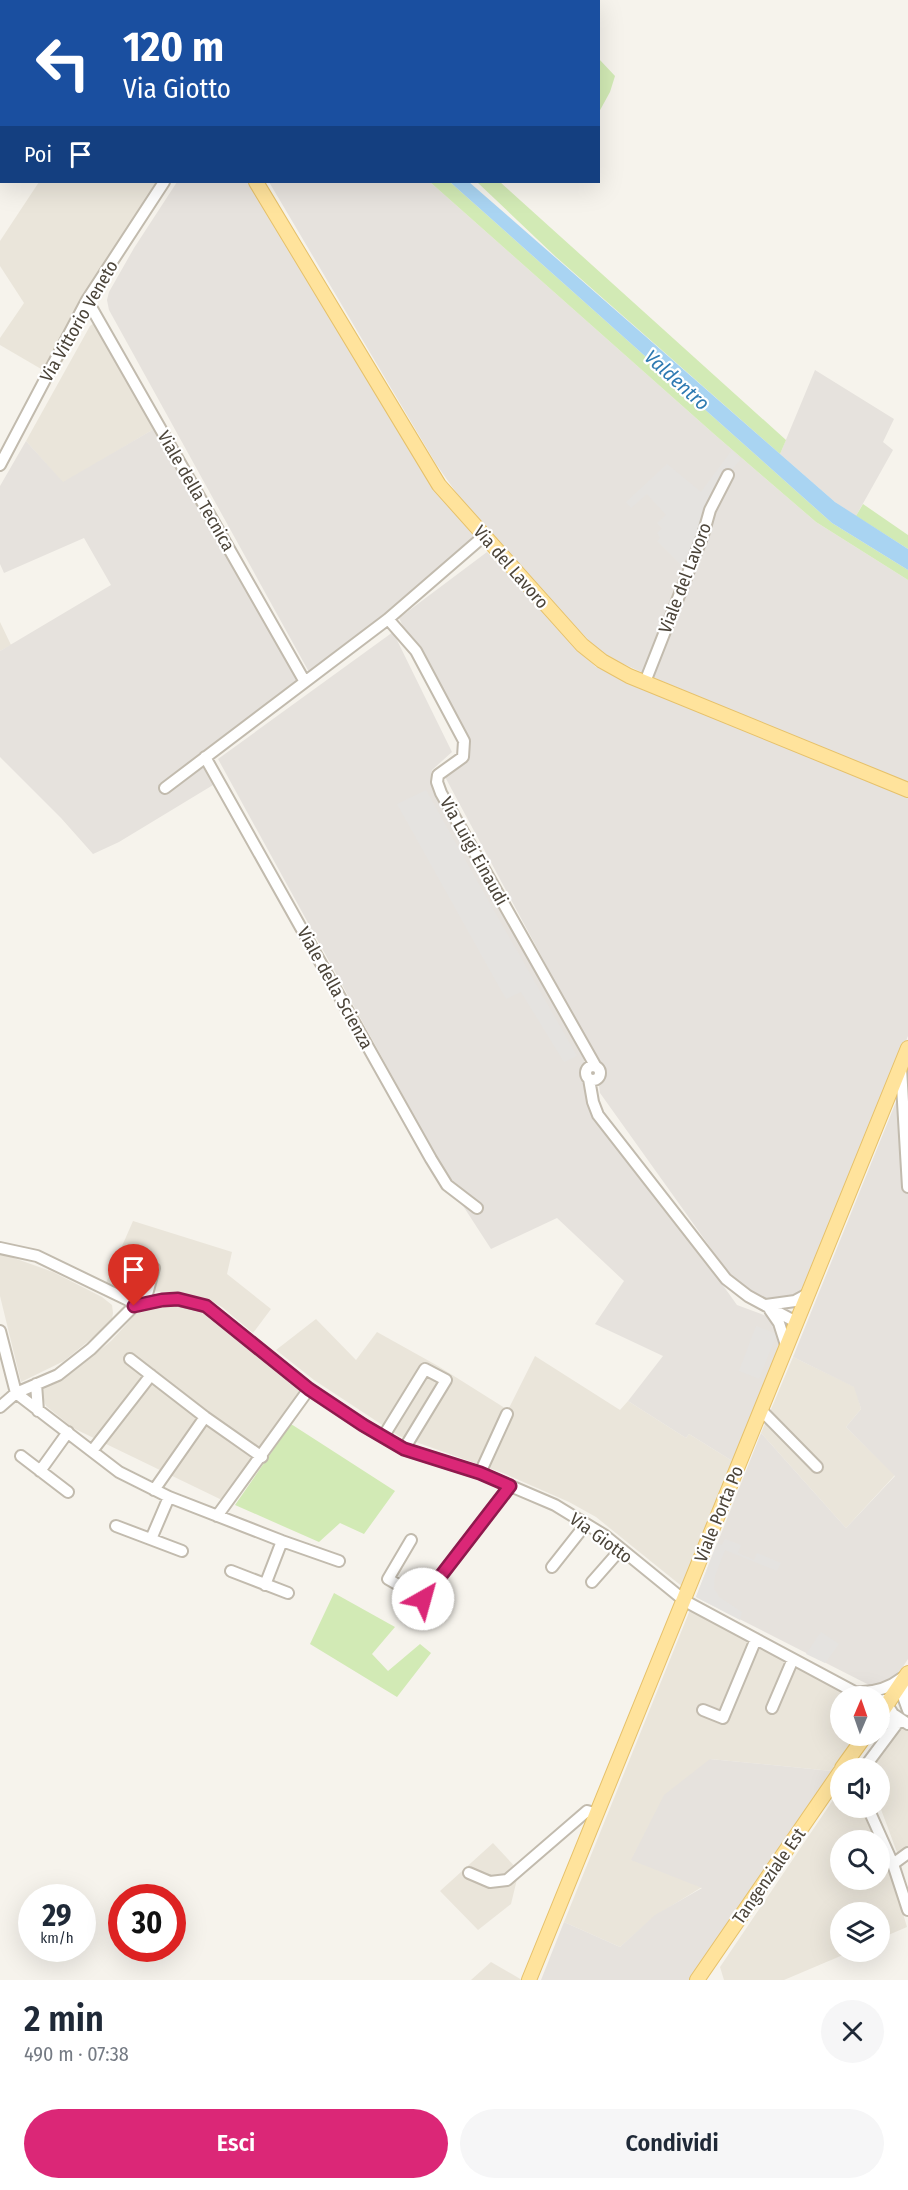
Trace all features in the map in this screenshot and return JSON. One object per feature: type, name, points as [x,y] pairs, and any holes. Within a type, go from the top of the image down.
[{"type":"main road","name":"Via del Lavoro","points":[[257,183],[439,485],[582,645],[614,669],[908,790]]},
{"type":"main road","name":"Viale Porta Po","points":[[529,1980],[908,1048]]},
{"type":"main road","points":[[890,1698],[908,1675]]},
{"type":"main road","name":"Tangenziale Est","points":[[697,1980],[830,1786]]},
{"type":"street","name":"Via Vittorio Veneto","points":[[0,465],[87,300],[163,183]]},
{"type":"street","name":"Viale della Tecnica","points":[[87,300],[305,682]]},
{"type":"street","name":"Viale del Lavoro","points":[[645,682],[703,535],[710,510],[728,475]]},
{"type":"street","points":[[165,788],[388,619],[484,536]]},
{"type":"street","name":"Via Luigi Einaudi","points":[[388,619],[416,651],[464,741],[463,757],[438,775],[437,782],[592,1065],[586,1074],[593,1079],[591,1091],[598,1115],[726,1280],[748,1296],[766,1305]]},
{"type":"street","name":"Viale della Scienza","points":[[205,757],[430,1159],[447,1185],[477,1208]]},
{"type":"street","points":[[900,1066],[908,1187]]},
{"type":"street","points":[[0,1248],[37,1256],[128,1300],[134,1306]]},
{"type":"street","points":[[146,1302],[154,1268]]},
{"type":"street","points":[[766,1305],[795,1301],[806,1295]]},
{"type":"street","name":"Via Giotto","points":[[0,1407],[16,1393],[58,1375],[91,1350],[134,1306],[146,1302],[178,1299],[206,1306],[309,1389],[383,1437],[404,1449],[480,1473],[555,1506],[604,1535],[685,1601],[844,1686]]},
{"type":"street","points":[[766,1305],[782,1306],[797,1317]]},
{"type":"street","points":[[766,1305],[779,1323],[786,1345]]},
{"type":"street","points":[[0,1331],[16,1393],[119,1472],[169,1497],[339,1561]]},
{"type":"street","points":[[130,1359],[205,1417],[262,1456]]},
{"type":"street","points":[[383,1437],[426,1369],[446,1380],[404,1449]]},
{"type":"street","points":[[92,1451],[151,1375]]},
{"type":"street","points":[[36,1384],[36,1410]]},
{"type":"street","points":[[217,1516],[309,1389]]},
{"type":"street","points":[[761,1410],[817,1467]]},
{"type":"street","points":[[480,1473],[507,1414]]},
{"type":"street","points":[[154,1490],[205,1417]]},
{"type":"street","points":[[40,1471],[68,1432]]},
{"type":"street","points":[[21,1456],[68,1492]]},
{"type":"street","points":[[411,1540],[388,1579],[423,1599],[510,1486]]},
{"type":"street","points":[[151,1539],[169,1497]]},
{"type":"street","points":[[552,1568],[586,1524]]},
{"type":"street","points":[[116,1526],[182,1551]]},
{"type":"street","points":[[265,1585],[282,1541]]},
{"type":"street","points":[[592,1582],[621,1550]]},
{"type":"street","points":[[231,1571],[288,1593]]},
{"type":"street","points":[[703,1710],[723,1718],[756,1639]]},
{"type":"street","points":[[772,1708],[793,1659]]},
{"type":"street","points":[[890,1687],[908,1675]]},
{"type":"street","points":[[890,1709],[908,1711],[904,1699],[908,1675]]},
{"type":"street","points":[[873,1758],[905,1723],[890,1712]]},
{"type":"street","points":[[469,1873],[490,1882],[507,1881],[587,1811],[597,1814]]},
{"type":"street","points":[[872,1818],[893,1864],[908,1910]]},
{"type":"street","points":[[893,1864],[908,1853]]},
{"type":"shaded area","points":[[38,183],[159,183],[48,373],[0,345],[0,338],[24,303],[0,266],[0,241]]},
{"type":"shaded area","points":[[176,183],[253,183],[424,472],[449,507],[479,542],[309,672],[109,310],[107,300],[109,292],[134,248]]},
{"type":"shaded area","points":[[270,183],[431,183],[816,522],[908,580],[908,783],[604,655],[498,543],[460,498],[436,464]]},
{"type":"shaded area","points":[[95,322],[159,426],[63,483],[26,441],[90,326]]},
{"type":"shaded area","points":[[815,370],[894,419],[883,442],[893,450],[856,516],[835,502],[780,454]]},
{"type":"shaded area","points":[[159,426],[300,681],[204,750],[203,753],[218,782],[119,842],[93,854],[61,818],[0,757],[0,651],[111,585],[84,538],[4,573],[0,564],[0,486],[26,441],[63,482]]},
{"type":"shaded area","points":[[732,450],[741,459],[727,475],[687,571],[657,541],[660,538],[657,533],[662,528],[657,523],[666,515],[647,494],[631,508],[626,502],[667,464],[701,492]]},
{"type":"shaded area","points":[[487,552],[596,667],[646,690],[908,798],[908,1036],[805,1292],[787,1305],[745,1296],[600,1093],[595,1056],[444,775],[465,752],[399,618]]},
{"type":"shaded area","points":[[0,622],[11,645],[0,651]]},
{"type":"shaded area","points":[[393,632],[452,752],[432,770],[431,776],[584,1060],[589,1098],[737,1305],[791,1325],[734,1462],[689,1434],[686,1438],[628,1401],[663,1356],[595,1324],[624,1281],[557,1218],[491,1249],[445,1178],[445,1172],[218,759]]},
{"type":"shaded area","points":[[426,790],[577,1056],[564,1062],[521,992],[506,999],[397,804]]},
{"type":"shaded area","points":[[908,1072],[908,1659],[893,1682],[886,1686],[871,1686],[696,1597],[761,1433],[846,1528],[895,1476],[846,1427],[861,1409],[854,1387],[793,1357]]},
{"type":"shaded area","points":[[133,1221],[232,1252],[227,1274],[271,1309],[253,1333],[222,1307],[204,1298],[171,1292],[123,1291],[105,1285]]},
{"type":"shaded area","points":[[0,1253],[53,1272],[102,1297],[112,1305],[112,1319],[102,1330],[64,1361],[21,1382],[0,1296]]},
{"type":"shaded area","points":[[149,1306],[170,1306],[200,1311],[215,1319],[301,1388],[224,1501],[73,1428],[46,1406],[43,1399],[41,1392],[46,1386],[71,1373],[111,1341],[136,1314]]},
{"type":"shaded area","points":[[316,1319],[356,1360],[377,1332],[438,1366],[508,1410],[535,1356],[620,1410],[628,1401],[686,1438],[689,1434],[734,1462],[684,1588],[596,1517],[569,1502],[503,1473],[399,1436],[314,1380],[276,1350]]},
{"type":"shaded area","points":[[756,1326],[777,1334],[759,1379],[739,1371]]},
{"type":"shaded area","points":[[793,1357],[855,1387],[861,1409],[846,1427],[895,1475],[846,1528],[761,1433]]},
{"type":"shaded area","points":[[725,1539],[741,1545],[738,1553],[754,1560],[757,1553],[781,1563],[777,1571],[725,1550],[715,1576],[714,1588],[719,1597],[742,1612],[740,1620],[696,1597],[717,1543],[722,1545]]},
{"type":"shaded area","points":[[690,1610],[834,1686],[830,1686],[830,1746],[849,1746],[841,1758],[830,1758],[830,1771],[710,1759],[702,1887],[655,1916],[620,1947],[564,1922]]},
{"type":"shaded area","points":[[821,1632],[839,1644],[825,1663],[806,1654]]},
{"type":"shaded area","points":[[901,1720],[908,1726],[908,1857],[901,1863],[884,1818],[890,1818],[890,1758],[872,1758],[882,1746],[890,1746],[890,1735]]},
{"type":"shaded area","points":[[710,1759],[830,1771],[691,1980],[541,1980],[564,1922],[620,1947],[655,1915],[702,1888],[631,1860],[664,1795]]},
{"type":"shaded area","points":[[830,1804],[830,1818],[868,1818],[873,1830],[830,1830],[830,1890],[890,1890],[890,1872],[907,1927],[890,1934],[890,1902],[830,1902],[830,1960],[784,1980],[724,1980],[720,1967]]},
{"type":"shaded area","points":[[493,1843],[519,1871],[511,1904],[478,1930],[440,1891]]},
{"type":"shaded area","points":[[491,1962],[522,1980],[471,1980]]},
{"type":"green space","points":[[600,60],[615,76],[610,92],[600,110]]},
{"type":"green space","points":[[431,183],[451,183],[832,523],[908,570],[908,580],[816,522]]},
{"type":"green space","points":[[478,183],[501,183],[786,440],[780,454],[556,257]]},
{"type":"green space","points":[[863,504],[908,535],[908,549],[856,516]]},
{"type":"green space","points":[[291,1424],[395,1491],[364,1534],[340,1523],[319,1542],[235,1505]]},
{"type":"green space","points":[[334,1593],[395,1627],[372,1654],[388,1671],[420,1644],[431,1653],[397,1697],[310,1644]]},
{"type":"water","name":"Valdentro","points":[[451,183],[470,183],[835,502],[908,549],[908,570],[832,523]]},
{"type":"route","points":[[134,1306],[146,1302],[178,1299],[206,1306],[309,1389],[363,1425],[404,1449],[480,1473],[510,1486],[423,1599]]}]
